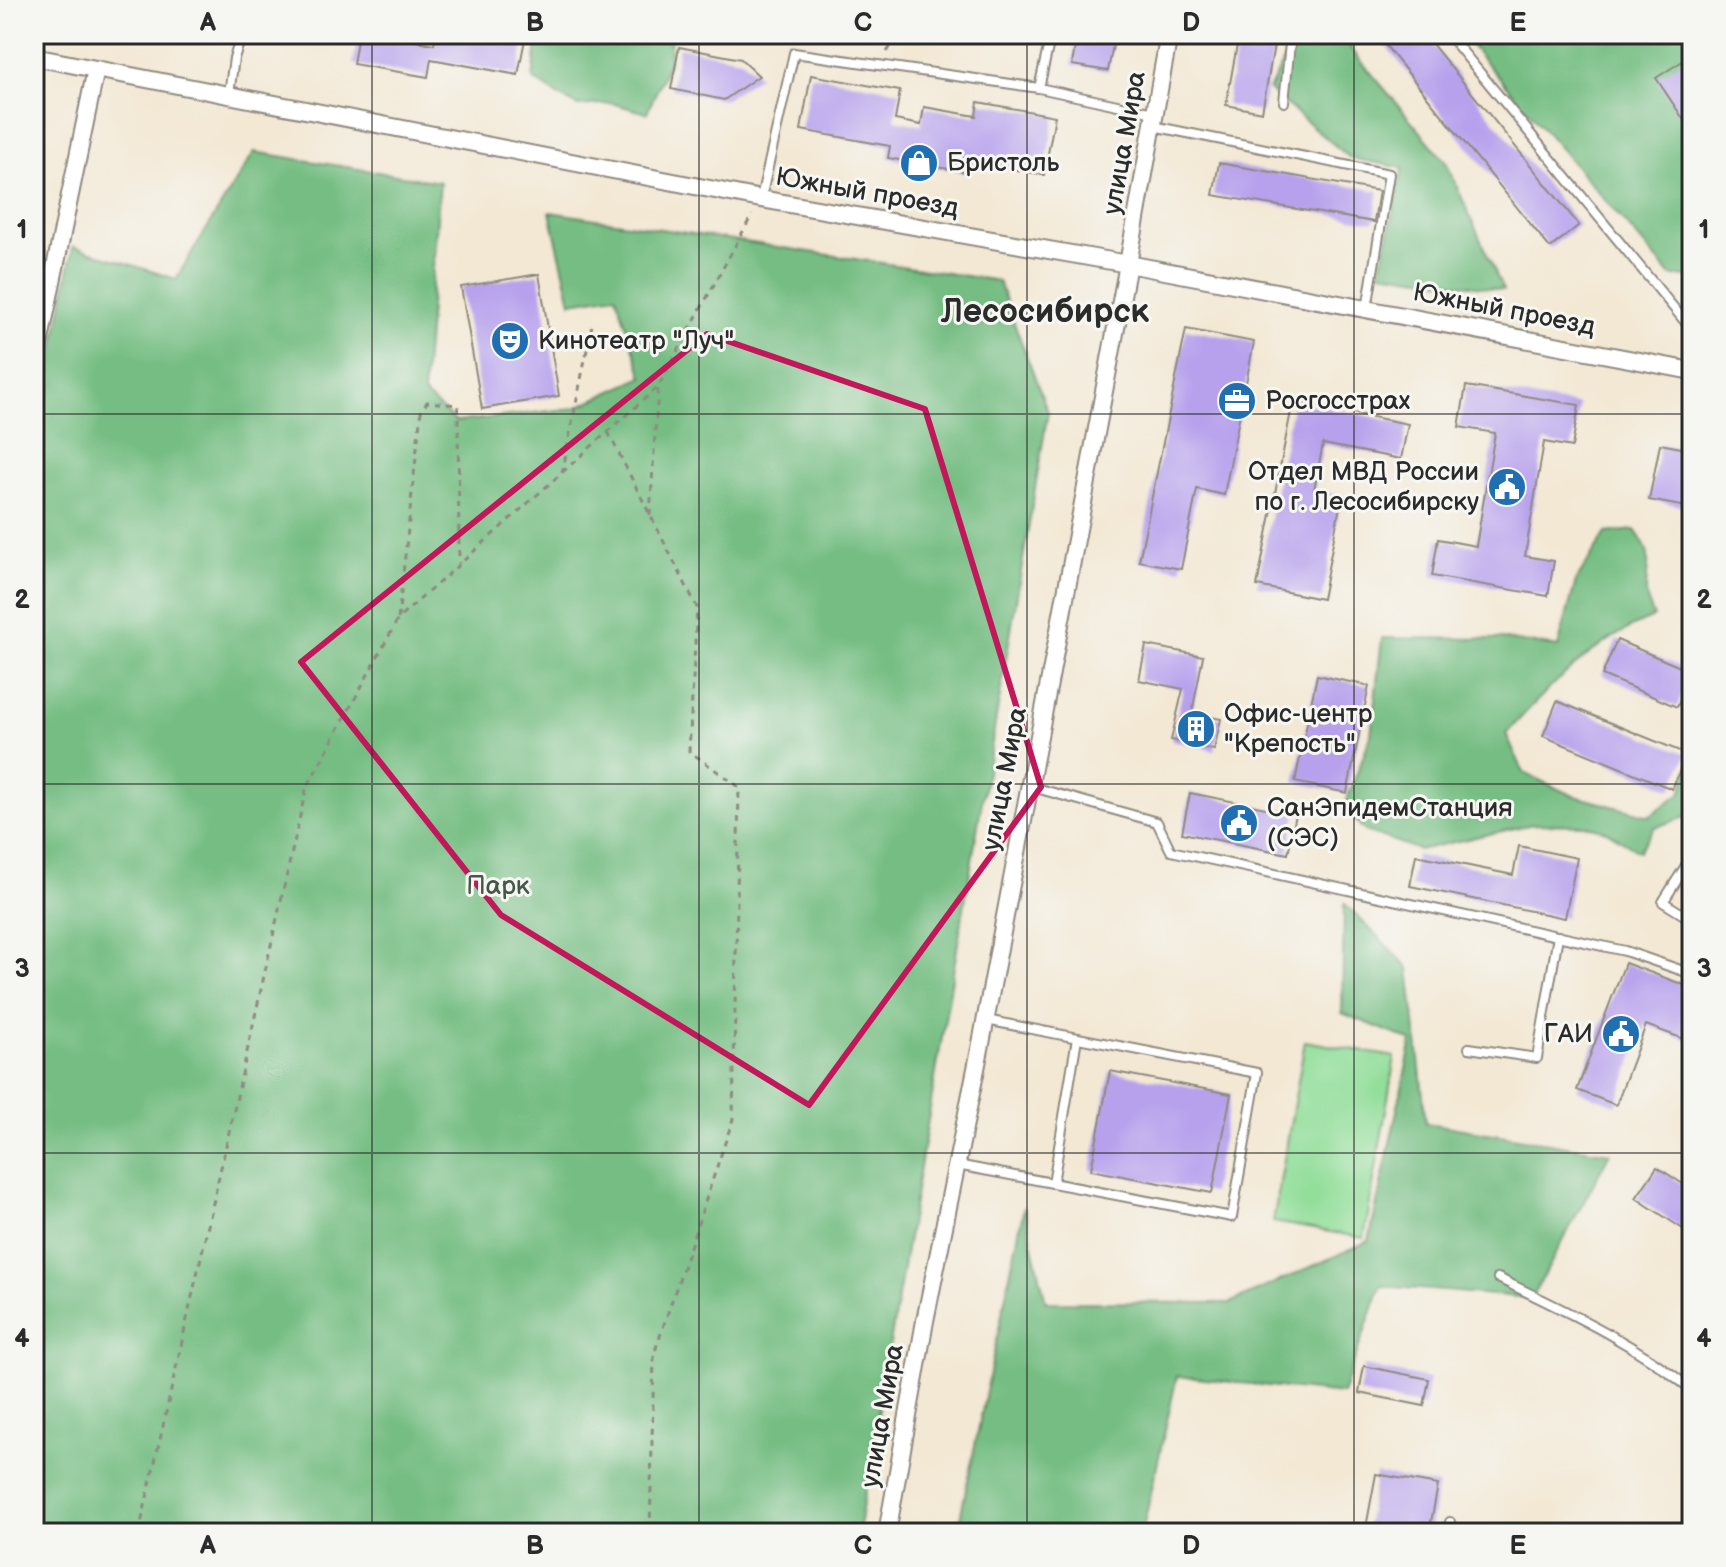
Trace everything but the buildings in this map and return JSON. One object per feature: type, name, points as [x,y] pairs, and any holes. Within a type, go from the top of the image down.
[{"type":"street","name":"улица Мира","points":[[887,1533],[1169,34]]},
{"type":"street","name":"Южный проезд","points":[[34,57],[761,199],[1128,264],[1692,371]]},
{"type":"street","points":[[34,369],[96,69]]},
{"type":"lane","points":[[229,94],[234,58],[242,34]]},
{"type":"lane","points":[[1039,88],[1051,34]]},
{"type":"lane","points":[[1284,102],[1291,34]]},
{"type":"lane","points":[[1448,34],[1692,330]]},
{"type":"lane","points":[[761,199],[794,53],[1039,88],[1154,120],[1389,174],[1367,309]]},
{"type":"lane","points":[[1028,785],[1157,822],[1171,851],[1625,951],[1692,974]]},
{"type":"lane","points":[[1692,856],[1663,902],[1692,920]]},
{"type":"lane","points":[[1469,1048],[1537,1058],[1558,936]]},
{"type":"lane","points":[[956,1165],[1232,1217],[1257,1073],[985,1020]]},
{"type":"lane","points":[[1053,1183],[1077,1038]]},
{"type":"lane","points":[[1498,1278],[1580,1318],[1660,1363],[1692,1390]]},
{"type":"lane","points":[[1449,1533],[1450,1522]]},
{"type":"path","points":[[878,65],[899,34]]},
{"type":"path","points":[[139,1533],[306,789],[398,619],[658,387],[761,199]]},
{"type":"path","points":[[562,473],[592,325]]},
{"type":"path","points":[[650,515],[658,387]]},
{"type":"path","points":[[398,619],[421,412],[427,402],[458,405],[459,564]]},
{"type":"path","points":[[608,432],[697,607],[689,751],[739,787],[733,1119],[654,1354],[650,1533]]},
{"type":"highlighted area","points":[[707,334],[925,409],[1041,787],[809,1105],[501,915],[301,662]]},
{"type":"green space","points":[[538,34],[671,34],[669,62],[647,113],[611,103],[579,106],[533,79]]},
{"type":"green space","points":[[1296,34],[1368,34],[1350,48],[1446,162],[1503,290],[1380,272],[1403,168],[1350,158],[1269,90]]},
{"type":"green space","points":[[1461,34],[1692,34],[1692,277],[1671,276]]},
{"type":"green space","name":"Парк","points":[[254,152],[440,182],[423,393],[456,422],[575,408],[643,377],[616,295],[571,302],[550,212],[998,281],[1048,412],[858,1533],[34,1533],[34,456],[73,246],[176,279]]},
{"type":"green space","points":[[1635,530],[1648,554],[1646,595],[1654,617],[1612,638],[1574,666],[1506,734],[1524,773],[1571,795],[1649,816],[1681,793],[1692,757],[1689,816],[1655,827],[1639,851],[1606,831],[1585,825],[1533,824],[1419,850],[1365,831],[1344,808],[1371,735],[1382,638],[1501,639],[1558,647],[1576,581],[1606,533]]},
{"type":"green space","points":[[1344,903],[1409,968],[1426,1123],[1610,1153],[1532,1298],[1381,1286],[1342,1394],[1177,1376],[1142,1533],[957,1533],[1024,1207],[1046,1302],[1230,1303],[1369,1241],[1412,1041],[1342,1013]]},
{"type":"green space","points":[[1305,1041],[1395,1057],[1364,1238],[1273,1222]]},
{"type":"place","name":"Бристоль","points":[[919,163]]},
{"type":"place","name":"Кинотеатр \"Луч\"","points":[[510,341]]},
{"type":"place","name":"Росгосстрах","points":[[1237,401]]},
{"type":"place","name":"Отдел МВД России по г. Лесосибирску","points":[[1507,487]]},
{"type":"place","name":"Офис-центр \"Крепость\"","points":[[1196,729]]},
{"type":"place","name":"СанЭпидемСтанция (СЭС)","points":[[1239,823]]},
{"type":"place","name":"ГАИ","points":[[1621,1034]]},
{"type":"district","name":"Лесосибирск","points":[[1045,311]]}]
